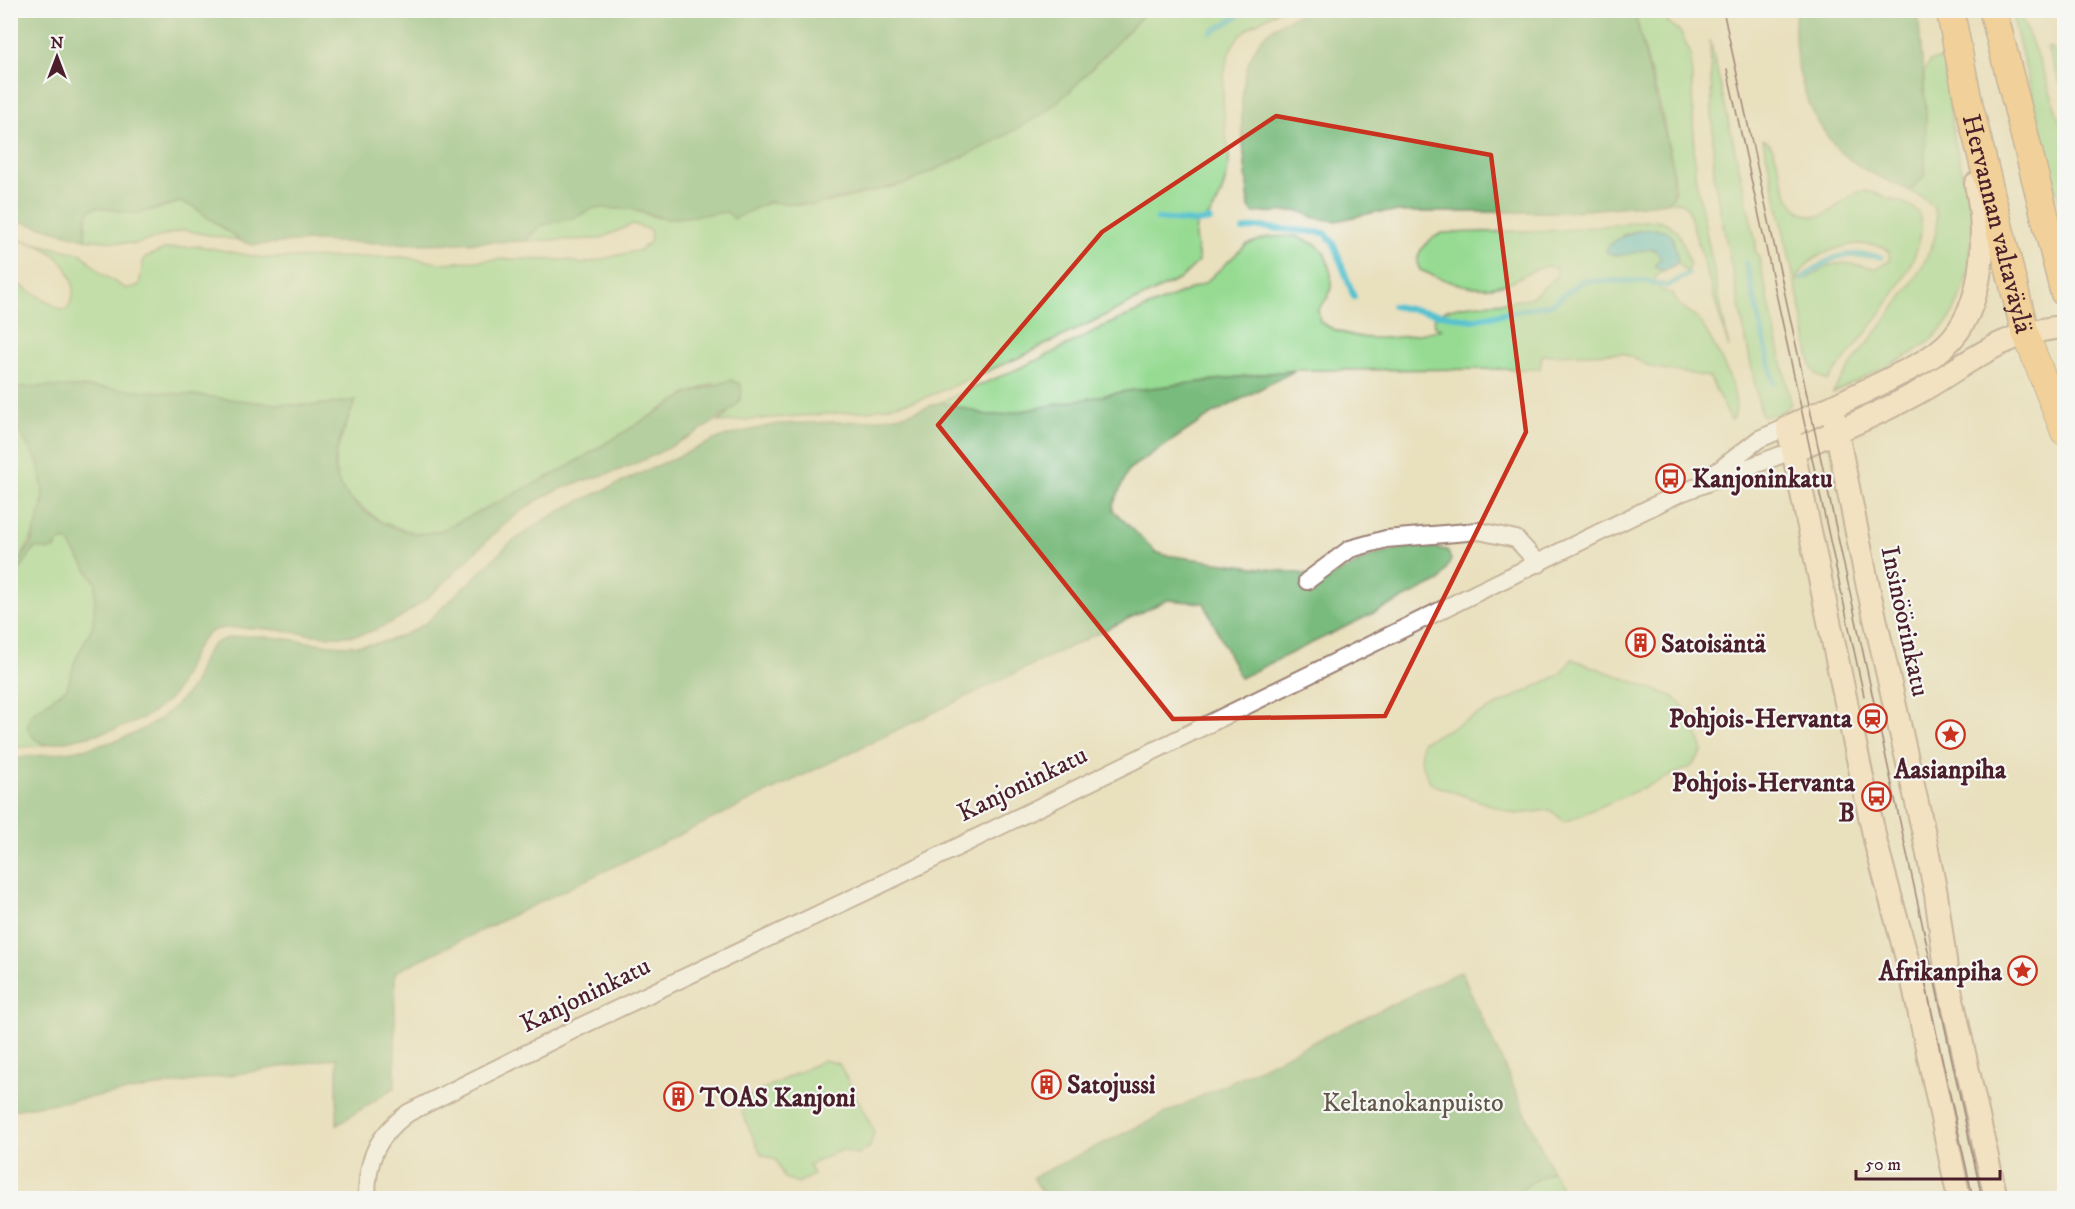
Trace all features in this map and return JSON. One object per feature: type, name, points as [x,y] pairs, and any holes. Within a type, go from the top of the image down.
[{"type":"highway","name":"Hervannan valtaväylä","points":[[1950,10],[1969,105],[2025,332]]},
{"type":"highway","name":"Hervannan valtaväylä","points":[[1993,10],[2061,270],[2064,292]]},
{"type":"main road","name":"Kanjoninkatu","points":[[1788,427],[1832,408],[1924,362],[1948,344],[1960,327],[1972,299],[1984,242],[1982,210],[1970,147],[1969,105]]},
{"type":"main road","name":"Kanjoninkatu","points":[[1794,450],[1917,393],[1999,343],[2025,332],[2064,327]]},
{"type":"main road","name":"Hervannan valtaväylä","points":[[2025,332],[2064,432]]},
{"type":"main road","name":"Insinöörinkatu","points":[[1832,408],[1868,587],[1936,894],[1947,976],[1996,1198]]},
{"type":"main road","points":[[1788,427],[1876,844],[1912,977],[1959,1198]]},
{"type":"street","name":"Kanjoninkatu","points":[[1702,483],[1759,439],[1788,427]]},
{"type":"street","name":"Kanjoninkatu","points":[[367,1198],[367,1174],[376,1145],[389,1127],[408,1113],[1702,483],[1794,450]]},
{"type":"street","points":[[1307,581],[1350,549],[1386,539],[1479,531],[1501,533],[1516,539],[1539,564]]},
{"type":"highlighted area","points":[[1276,116],[1491,155],[1526,432],[1385,716],[1173,719],[938,425],[1102,232]]},
{"type":"green space","points":[[10,11],[1147,11],[1070,91],[1044,113],[990,144],[907,183],[813,205],[768,202],[734,219],[727,212],[667,219],[630,209],[594,208],[576,217],[540,226],[525,241],[420,244],[309,241],[253,245],[241,241],[192,206],[180,202],[136,214],[97,207],[90,210],[86,218],[85,239],[11,219]]},
{"type":"green space","points":[[1147,11],[1278,11],[1241,35],[1228,57],[1223,90],[1229,162],[1226,180],[1215,207],[1210,215],[1196,225],[1195,237],[1199,261],[1180,279],[1018,358],[922,399],[869,411],[718,422],[727,415],[714,383],[687,394],[562,470],[442,530],[415,533],[383,523],[347,496],[339,485],[335,467],[336,454],[355,400],[297,405],[105,388],[11,387],[10,279],[61,310],[67,309],[73,291],[69,273],[58,258],[38,245],[11,238],[82,254],[102,274],[126,289],[139,286],[144,258],[164,249],[199,246],[263,258],[403,257],[440,263],[507,259],[568,260],[582,264],[640,250],[651,241],[650,230],[633,224],[599,239],[525,241],[540,226],[552,221],[576,217],[594,208],[630,209],[658,218],[727,212],[731,214],[775,201],[798,205],[831,202],[907,183],[990,144],[1044,113],[1070,91]]},
{"type":"green space","points":[[1306,11],[1634,11],[1672,162],[1673,197],[1666,202],[1652,204],[1565,212],[1376,212],[1336,221],[1316,218],[1299,211],[1253,213],[1249,207],[1243,140],[1243,92],[1246,70],[1254,50],[1270,30]]},
{"type":"green space","points":[[1634,11],[1655,11],[1681,33],[1691,55],[1695,175],[1729,348],[1687,206],[1680,202],[1666,202],[1675,191],[1672,162],[1661,110]]},
{"type":"green space","points":[[1796,11],[1918,11],[1926,111],[1925,176],[1910,191],[1854,162],[1826,135],[1808,102],[1802,84],[1796,48]]},
{"type":"green space","points":[[2011,11],[2017,11],[2021,17],[2042,67],[2064,134],[2064,221]]},
{"type":"green space","points":[[1710,40],[1756,243],[1755,251],[1759,258],[1791,403],[1783,411],[1771,416],[1763,416],[1760,410],[1714,179]]},
{"type":"green space","points":[[2051,47],[2064,67],[2064,93],[2047,48]]},
{"type":"green space","points":[[1943,58],[1955,145],[1973,212],[1970,263],[1963,291],[1950,319],[1931,340],[1909,355],[1833,393],[1843,376],[1899,302],[1931,249],[1937,226],[1933,207],[1926,199],[1910,191],[1925,176],[1924,72],[1930,61]]},
{"type":"green space","points":[[1763,139],[1774,151],[1789,198],[1805,214],[1822,216],[1849,197],[1868,191],[1911,206],[1916,210],[1921,226],[1917,248],[1891,298],[1827,381],[1817,375],[1811,366],[1802,314]],"holes":[[[1855,244],[1884,247],[1889,252],[1889,261],[1877,268],[1846,263],[1834,264],[1810,277],[1797,280],[1806,265],[1821,255]]]},
{"type":"green space","points":[[180,202],[192,206],[241,241],[183,230],[135,244],[85,239],[86,218],[90,210],[97,207],[114,210],[155,210]]},
{"type":"green space","points":[[1655,220],[1670,225],[1679,236],[1690,265],[1686,272],[1678,263],[1672,236],[1659,231],[1640,231],[1621,236],[1619,255],[1645,248],[1658,251],[1661,257],[1654,267],[1663,271],[1655,278],[1657,285],[1664,291],[1673,293],[1678,304],[1698,319],[1726,369],[1735,399],[1735,411],[1731,420],[1709,377],[1651,367],[1623,353],[1542,355],[1540,369],[1296,370],[1127,391],[1001,415],[987,415],[941,402],[1038,360],[1104,326],[1205,283],[1246,245],[1268,237],[1296,236],[1317,245],[1325,254],[1331,274],[1331,289],[1318,310],[1320,322],[1350,335],[1380,338],[1443,329],[1435,327],[1434,319],[1441,313],[1463,306],[1529,298],[1556,277],[1557,269],[1547,266],[1496,286],[1474,287],[1441,279],[1420,270],[1417,263],[1422,248],[1428,241],[1442,233],[1565,230]]},
{"type":"green space","points":[[1296,370],[1209,416],[1129,469],[1113,505],[1113,510],[1156,552],[1165,555],[1305,574],[1322,581],[1372,556],[1417,545],[1447,550],[1451,560],[1440,581],[1240,678],[1204,603],[1167,600],[395,972],[395,1087],[337,1125],[337,1058],[11,1110],[10,759],[99,746],[140,731],[159,720],[184,697],[195,682],[210,648],[222,640],[259,636],[355,646],[390,640],[408,633],[426,623],[509,544],[537,524],[571,505],[721,437],[777,424],[865,421],[907,414],[941,402],[987,415],[1001,415],[1127,391]]},
{"type":"green space","points":[[731,380],[740,384],[741,397],[721,418],[638,462],[563,488],[536,501],[489,539],[424,601],[399,618],[372,631],[342,636],[258,628],[218,629],[200,642],[171,697],[144,717],[113,730],[46,745],[35,739],[27,728],[31,714],[67,688],[75,661],[93,625],[96,583],[67,540],[58,542],[51,550],[34,548],[11,584],[11,574],[31,544],[44,499],[38,462],[15,425],[11,423],[11,387],[130,390],[298,405],[356,400],[337,449],[335,466],[337,478],[353,501],[376,519],[390,526],[422,534],[442,530],[562,470],[687,394]]},
{"type":"green space","points":[[11,423],[15,425],[37,461],[42,476],[43,491],[42,506],[33,535],[11,574]]},
{"type":"green space","points":[[67,540],[96,583],[93,625],[75,661],[67,688],[31,714],[35,739],[46,745],[11,748],[10,584],[34,548],[55,549],[58,542]]},
{"type":"green space","points":[[1572,659],[1674,697],[1691,716],[1703,751],[1691,767],[1565,822],[1550,810],[1515,814],[1431,784],[1420,760],[1422,742],[1561,674]]},
{"type":"green space","name":"Keltanokanpuisto","points":[[1461,971],[1552,1171],[1527,1185],[1515,1198],[1045,1198],[1033,1177]]},
{"type":"green space","points":[[824,1060],[839,1064],[874,1131],[870,1147],[858,1154],[841,1150],[809,1165],[813,1175],[798,1183],[784,1178],[776,1160],[761,1154],[742,1113],[749,1096]]},
{"type":"green space","name":"Keltanokanpuisto","points":[[1552,1171],[1567,1198],[1515,1198],[1527,1185]]},
{"type":"water","points":[[1648,229],[1664,230],[1672,236],[1678,259],[1675,265],[1663,271],[1654,267],[1661,257],[1654,249],[1623,255],[1606,252],[1607,247],[1627,235]]},
{"type":"waterway","points":[[1212,32],[1247,10]]},
{"type":"waterway","points":[[1157,219],[1196,222],[1210,220]]},
{"type":"waterway","points":[[1243,230],[1258,227],[1325,233],[1333,242],[1354,297]]},
{"type":"waterway","points":[[1803,278],[1822,264],[1839,257],[1848,255],[1881,257]]},
{"type":"waterway","points":[[1746,263],[1774,383]]},
{"type":"waterway","points":[[1393,306],[1472,320],[1552,304],[1582,281],[1646,281],[1667,286],[1688,274]]},
{"type":"tram line","points":[[1723,10],[1982,1198]]},
{"type":"tram line","points":[[1727,69],[1864,696]]},
{"type":"tram line","points":[[1923,972],[1973,1198]]},
{"type":"place","name":"Kanjoninkatu","points":[[1671,478]]},
{"type":"place","name":"Satoisäntä","points":[[1640,643]]},
{"type":"place","name":"Pohjois-Hervanta","points":[[1873,718]]},
{"type":"place","name":"Aasianpiha","points":[[1950,735]]},
{"type":"place","name":"Pohjois-Hervanta B","points":[[1876,797]]},
{"type":"place","name":"Afrikanpiha","points":[[2023,971]]},
{"type":"place","name":"Satojussi","points":[[1046,1084]]},
{"type":"place","name":"TOAS Kanjoni","points":[[679,1097]]}]
